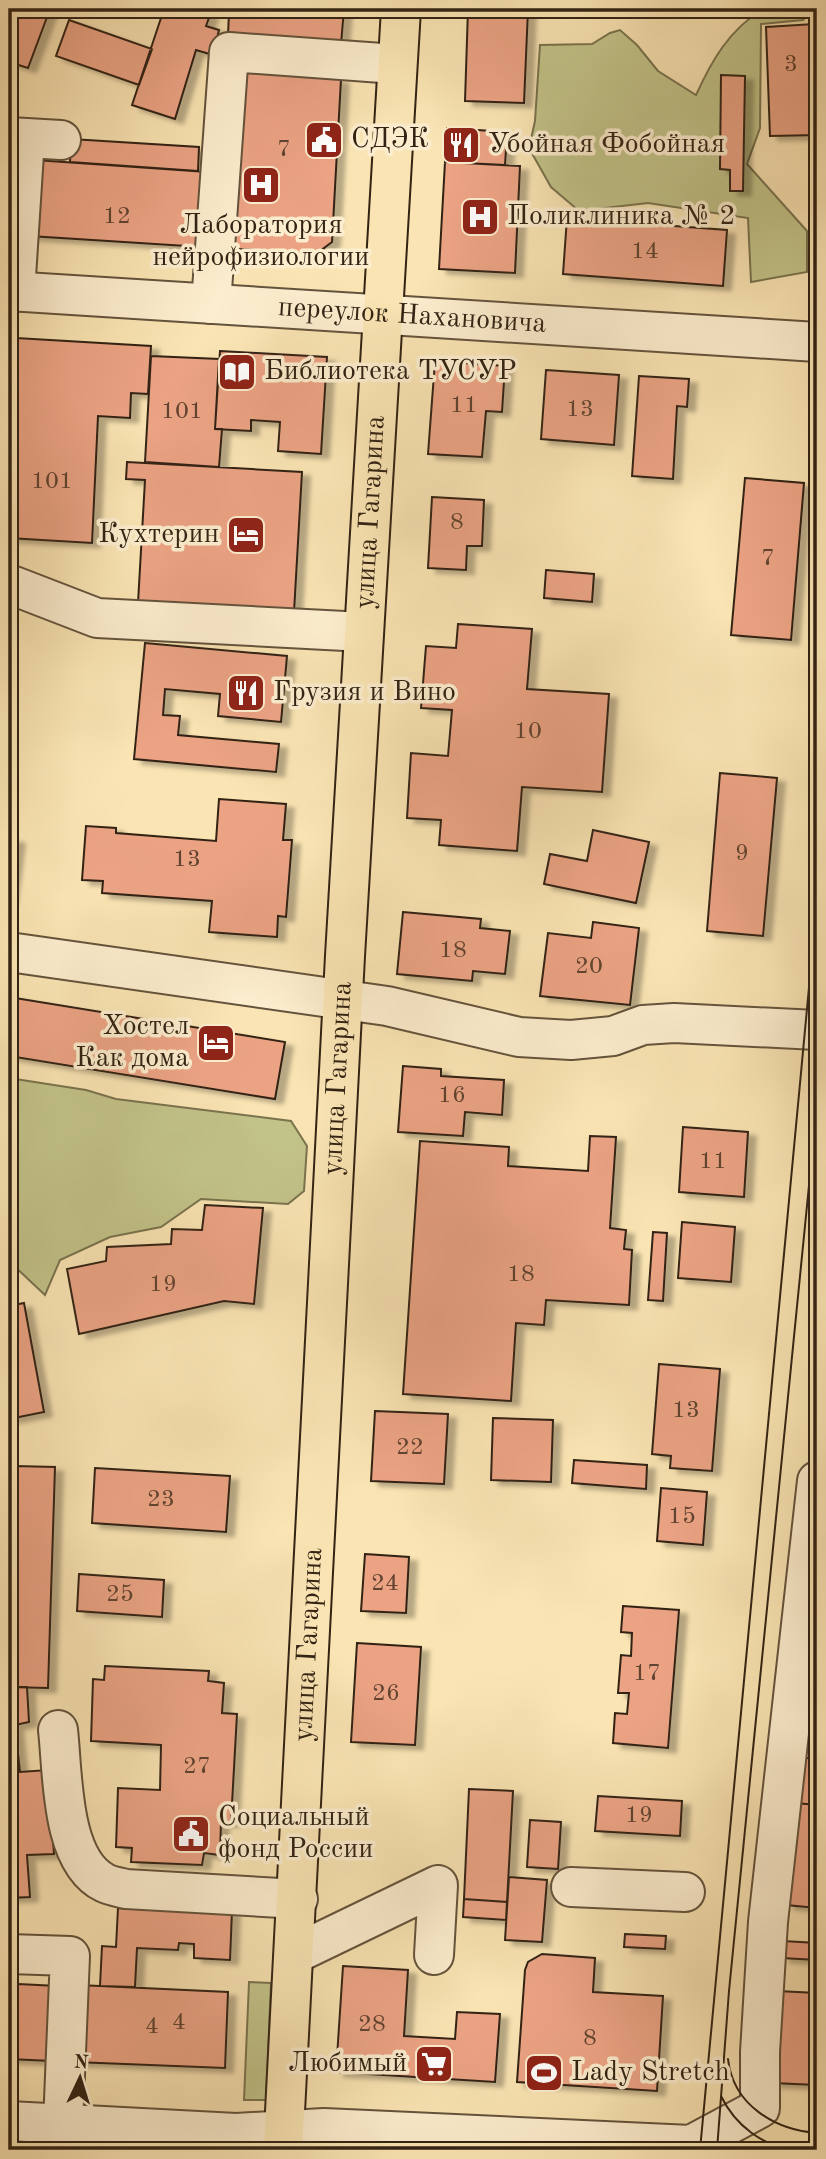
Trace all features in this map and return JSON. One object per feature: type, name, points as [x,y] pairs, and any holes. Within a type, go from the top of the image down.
[{"type":"main road","name":"улица Гагарина","points":[[283,2141],[381,316],[401,9]]},
{"type":"street","points":[[211,304],[229,52],[396,64]]},
{"type":"street","points":[[12,291],[32,138]]},
{"type":"street","name":"переулок Нахановича","points":[[12,291],[817,342]]},
{"type":"street","points":[[9,584],[97,618],[364,632]]},
{"type":"street","points":[[9,951],[427,1013],[483,1030],[532,1038],[571,1040],[612,1036],[643,1025],[674,1023],[817,1030]]},
{"type":"street","points":[[9,2121],[236,2133],[283,2141],[324,2128],[691,2148],[760,2108],[760,2052],[768,1922],[817,1481]]},
{"type":"street","points":[[58,1730],[70,1833],[77,1855],[104,1883],[126,1889],[298,1899]]},
{"type":"street","points":[[295,1954],[438,1885],[435,1955]]},
{"type":"street","points":[[571,1887],[685,1892]]},
{"type":"street","points":[[9,1954],[70,1956],[63,2124]]},
{"type":"green space","points":[[763,9],[814,9],[803,20],[761,24],[760,128],[747,164],[807,231],[807,272],[751,282],[748,218],[648,203],[579,211],[551,187],[529,148],[535,121],[540,45],[592,44],[620,30],[637,45],[658,71],[696,95],[708,70],[731,36]]},
{"type":"green space","points":[[9,1078],[86,1090],[116,1099],[291,1121],[307,1146],[304,1191],[288,1204],[201,1199],[161,1227],[110,1237],[60,1260],[45,1295],[12,1264],[9,1246]]},
{"type":"green space","points":[[249,1982],[271,1983],[266,2100],[244,2100]]},
{"type":"building","points":[[9,9],[50,9],[28,68],[9,62]]},
{"type":"building","points":[[164,9],[206,9],[205,12],[210,15],[206,26],[219,30],[213,55],[196,50],[175,119],[132,105]]},
{"type":"building","points":[[221,9],[344,9],[341,44],[228,35],[229,12]]},
{"type":"building","points":[[468,9],[528,9],[524,103],[465,101]]},
{"type":"building","points":[[69,20],[152,49],[139,85],[56,56]]},
{"type":"building","points":[[814,24],[817,135],[770,136],[766,27]]},
{"type":"building","points":[[253,63],[341,79],[332,242],[316,254],[239,249],[225,233],[237,75]]},
{"type":"building","points":[[721,75],[745,76],[743,191],[730,191],[730,170],[720,169]]},
{"type":"building","points":[[447,128],[507,132],[505,165],[445,162]]},
{"type":"building","points":[[71,139],[199,147],[198,171],[70,162]]},
{"type":"building","points":[[35,160],[207,172],[202,247],[30,236]]},
{"type":"building","name":"Поликлиника № 2","points":[[445,162],[520,166],[515,273],[439,269]]},
{"type":"building","points":[[567,218],[727,230],[723,286],[563,274]]},
{"type":"building","points":[[9,338],[16,338],[12,425],[9,425]]},
{"type":"building","points":[[16,338],[151,346],[148,394],[131,393],[130,418],[98,416],[92,543],[9,538],[9,425],[12,425]]},
{"type":"building","points":[[220,351],[327,357],[321,454],[278,451],[280,422],[251,420],[251,431],[215,429]]},
{"type":"building","points":[[151,356],[219,359],[215,429],[222,429],[219,467],[145,462]]},
{"type":"building","points":[[435,361],[505,366],[502,412],[486,411],[482,457],[428,454]]},
{"type":"building","points":[[546,370],[619,375],[614,445],[541,439]]},
{"type":"building","points":[[639,376],[689,379],[687,407],[677,406],[673,479],[632,476]]},
{"type":"building","points":[[127,462],[302,472],[294,612],[138,603],[145,480],[126,479]]},
{"type":"building","points":[[745,478],[804,483],[791,640],[731,635]]},
{"type":"building","points":[[432,497],[484,500],[482,546],[467,546],[466,570],[428,568]]},
{"type":"building","points":[[546,570],[594,574],[592,602],[544,598]]},
{"type":"building","points":[[458,624],[532,629],[527,689],[609,694],[602,792],[522,787],[517,851],[439,845],[441,820],[407,818],[411,753],[448,756],[452,710],[421,708],[426,646],[456,648]]},
{"type":"building","points":[[145,643],[287,656],[281,722],[218,716],[220,694],[165,689],[163,715],[180,716],[178,735],[279,744],[276,772],[134,759]]},
{"type":"building","points":[[720,773],[777,778],[763,936],[707,931]]},
{"type":"building","points":[[219,799],[286,804],[283,840],[292,840],[286,917],[278,916],[277,937],[209,932],[212,901],[102,893],[103,881],[82,880],[86,826],[116,828],[116,833],[216,841]]},
{"type":"building","points":[[593,830],[649,842],[636,903],[544,884],[550,854],[587,861]]},
{"type":"building","points":[[9,838],[17,839],[9,901]]},
{"type":"building","points":[[403,912],[481,919],[480,928],[510,931],[505,974],[473,971],[472,981],[397,974]]},
{"type":"building","points":[[593,922],[639,928],[630,1005],[540,996],[548,933],[591,938]]},
{"type":"building","points":[[9,997],[285,1042],[275,1099],[9,1056]]},
{"type":"building","points":[[403,1066],[441,1069],[441,1076],[504,1080],[502,1115],[465,1112],[463,1136],[398,1132]]},
{"type":"building","points":[[683,1127],[748,1132],[744,1197],[679,1192]]},
{"type":"building","points":[[590,1136],[616,1137],[610,1228],[626,1230],[624,1249],[632,1250],[629,1305],[546,1300],[544,1325],[516,1323],[511,1401],[403,1394],[420,1141],[509,1147],[508,1166],[588,1171]]},
{"type":"building","points":[[205,1205],[263,1208],[254,1304],[224,1301],[79,1334],[67,1269],[106,1261],[107,1247],[171,1244],[172,1229],[202,1230]]},
{"type":"building","points":[[682,1222],[735,1227],[731,1282],[678,1278]]},
{"type":"building","points":[[653,1232],[667,1233],[663,1301],[648,1300]]},
{"type":"building","points":[[24,1303],[44,1412],[9,1419],[9,1306]]},
{"type":"building","points":[[659,1364],[720,1369],[712,1471],[670,1468],[671,1456],[652,1454]]},
{"type":"building","points":[[375,1411],[448,1414],[444,1484],[371,1481]]},
{"type":"building","points":[[493,1418],[553,1420],[551,1482],[491,1480]]},
{"type":"building","points":[[574,1460],[647,1465],[646,1489],[572,1483]]},
{"type":"building","points":[[15,1466],[55,1467],[48,1688],[9,1687]]},
{"type":"building","points":[[95,1468],[230,1476],[226,1532],[92,1523]]},
{"type":"building","points":[[661,1488],[707,1492],[703,1545],[657,1541]]},
{"type":"building","points":[[365,1554],[409,1557],[406,1613],[361,1611]]},
{"type":"building","points":[[79,1574],[164,1580],[162,1617],[77,1611]]},
{"type":"building","points":[[623,1606],[679,1610],[668,1748],[613,1743],[615,1713],[627,1714],[629,1693],[618,1693],[621,1655],[631,1656],[632,1633],[621,1632]]},
{"type":"building","points":[[357,1643],[421,1647],[415,1745],[351,1742]]},
{"type":"building","points":[[817,1652],[817,1727],[805,1726]]},
{"type":"building","points":[[105,1666],[209,1671],[208,1681],[224,1683],[222,1713],[237,1714],[231,1822],[221,1822],[220,1855],[204,1853],[202,1865],[131,1862],[132,1848],[116,1847],[118,1788],[160,1790],[161,1745],[91,1741],[93,1679],[104,1680]]},
{"type":"building","points":[[9,1687],[27,1687],[29,1722],[15,1725],[20,1772],[48,1770],[54,1854],[27,1855],[30,1897],[9,1898]]},
{"type":"building","points":[[798,1757],[817,1759],[817,1805],[795,1803]]},
{"type":"building","points":[[469,1789],[513,1791],[507,1902],[464,1899]]},
{"type":"building","points":[[598,1796],[682,1801],[680,1836],[595,1831]]},
{"type":"building","points":[[795,1803],[817,1805],[817,1908],[786,1905]]},
{"type":"building","points":[[530,1820],[561,1822],[558,1869],[527,1867]]},
{"type":"building","points":[[509,1877],[547,1880],[542,1942],[505,1940]]},
{"type":"building","points":[[464,1899],[507,1902],[506,1920],[463,1917]]},
{"type":"building","points":[[118,1908],[232,1911],[230,1960],[194,1958],[194,1944],[179,1943],[178,1950],[137,1948],[135,1987],[100,1986],[102,1946],[116,1947]]},
{"type":"building","points":[[625,1934],[666,1936],[665,1949],[624,1947]]},
{"type":"building","points":[[783,1941],[817,1943],[817,1960],[782,1958]]},
{"type":"building","points":[[542,1954],[595,1958],[593,1992],[663,1996],[657,2091],[517,2082],[525,1970],[528,1962]]},
{"type":"building","points":[[343,1966],[408,1970],[404,2036],[455,2039],[457,2012],[500,2014],[495,2082],[336,2072]]},
{"type":"building","points":[[18,1984],[57,1986],[52,2061],[9,2059],[9,1988],[18,1989]]},
{"type":"building","points":[[78,1985],[228,1992],[225,2068],[75,2062]]},
{"type":"building","points":[[777,1991],[817,1993],[817,2085],[773,2083]]},
{"type":"tram line","points":[[700,2150],[817,902]]},
{"type":"tram line","points":[[717,2150],[729,1991],[817,1105]]},
{"type":"tram line","points":[[728,2059],[738,2090],[759,2112],[786,2127],[817,2133]]},
{"type":"tram line","points":[[721,2096],[734,2116],[751,2133],[772,2144],[796,2150]]},
{"type":"place","name":"СДЭК","points":[[324,140]]},
{"type":"place","name":"Убойная Фобойная","points":[[461,145]]},
{"type":"place","name":"Лаборатория нейрофизиологии","points":[[261,185]]},
{"type":"place","name":"Поликлиника № 2","points":[[480,217]]},
{"type":"place","name":"Библиотека ТУСУР","points":[[237,372]]},
{"type":"place","name":"Кухтерин","points":[[246,535]]},
{"type":"place","name":"Грузия и Вино","points":[[246,693]]},
{"type":"place","name":"Хостел Как дома","points":[[216,1043]]},
{"type":"place","name":"Социальный фонд России","points":[[191,1834]]},
{"type":"place","name":"Любимый","points":[[434,2064]]},
{"type":"place","name":"Lady Stretch","points":[[544,2073]]}]
